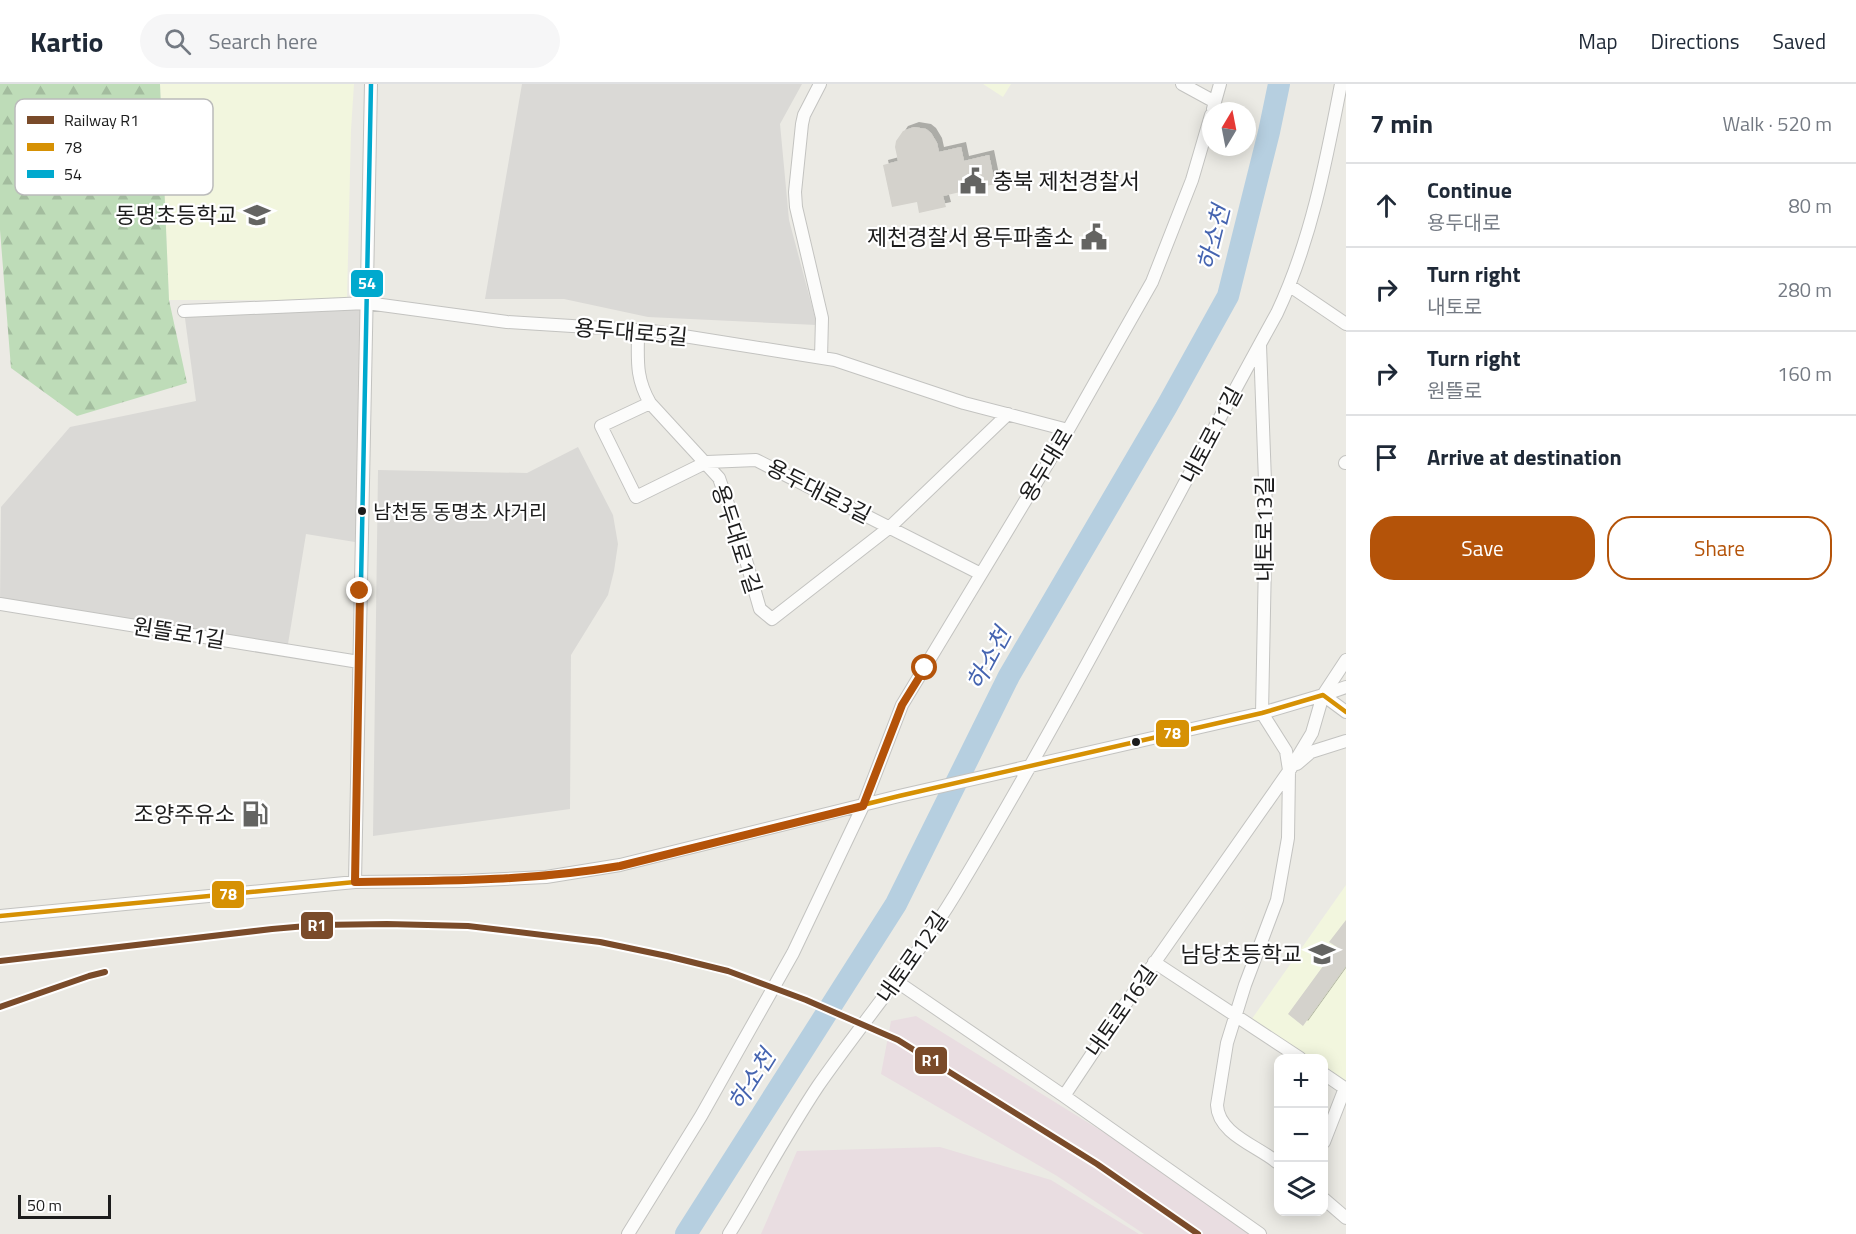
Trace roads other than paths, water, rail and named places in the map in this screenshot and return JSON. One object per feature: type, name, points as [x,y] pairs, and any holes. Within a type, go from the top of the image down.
[{"type":"street","points":[[355,882],[371,84]]},
{"type":"street","points":[[820,84],[801,124],[795,192],[796,207],[822,318],[821,358]]},
{"type":"street","points":[[1182,84],[1204,102]]},
{"type":"street","name":"용두대로","points":[[1215,102],[1220,84]]},
{"type":"street","name":"내토로11길","points":[[1030,766],[1189,478],[1290,286],[1312,222],[1342,91]]},
{"type":"street","name":"용두대로","points":[[628,1234],[701,1116],[793,954],[863,806],[902,705],[1068,430],[1152,282],[1192,180],[1202,146]]},
{"type":"street","points":[[1290,286],[1346,324]]},
{"type":"street","name":"용두대로5길","points":[[184,311],[367,303],[507,322],[652,331],[835,360],[964,403],[1068,430]]},
{"type":"street","name":"용두대로1길","points":[[638,331],[637,370],[642,388],[650,403],[707,462],[719,478],[760,609],[772,620],[890,527]]},
{"type":"street","name":"내토로13길","points":[[1260,344],[1266,509],[1262,713]]},
{"type":"street","name":"용두대로3길","points":[[650,403],[601,426],[636,497],[707,462],[756,460],[981,573]]},
{"type":"street","name":"용두대로3길","points":[[890,527],[1008,414]]},
{"type":"street","name":"원뜰로1길","points":[[0,604],[358,662]]},
{"type":"street","name":"내토로16길","points":[[1064,1096],[1154,962],[1289,770],[1312,733],[1323,695],[1346,660]]},
{"type":"street","points":[[0,916],[355,882],[461,881],[580,873],[620,866],[899,796],[1262,713],[1346,687]]},
{"type":"street","points":[[1323,695],[1346,712]]},
{"type":"street","points":[[1262,713],[1286,751],[1289,770],[1288,838],[1277,900],[1235,1015],[1221,1066],[1217,1114],[1230,1131],[1274,1157]]},
{"type":"street","points":[[1289,770],[1311,752],[1346,741]]},
{"type":"street","name":"내토로12길","points":[[729,1234],[818,1087],[954,897],[1030,766]]},
{"type":"street","points":[[1154,962],[1293,1054]]},
{"type":"street","points":[[896,981],[1260,1234]]},
{"type":"street","points":[[1328,1079],[1346,1088],[1328,1130]]},
{"type":"street","points":[[1328,1203],[1346,1218]]},
{"type":"waterway","name":"하소천","points":[[686,1234],[896,904],[1009,676],[1167,406],[1228,296],[1279,84]]},
{"type":"rail line","name":"R1","points":[[0,961],[272,929],[318,925],[387,924],[468,926],[600,942],[667,956],[728,971],[806,1000],[898,1040],[1097,1164],[1198,1234]]},
{"type":"rail line","name":"R1","points":[[0,1007],[105,972]]},
{"type":"place","name":"충북 제천경찰서","points":[[973,181]]},
{"type":"place","name":"동명초등학교","points":[[257,215]]},
{"type":"place","name":"제천경찰서 용두파출소","points":[[1094,237]]},
{"type":"place","name":"남천동 동명초 사거리","points":[[362,511]]},
{"type":"place","name":"조양주유소","points":[[255,814]]},
{"type":"place","name":"남당초등학교","points":[[1322,954]]}]
